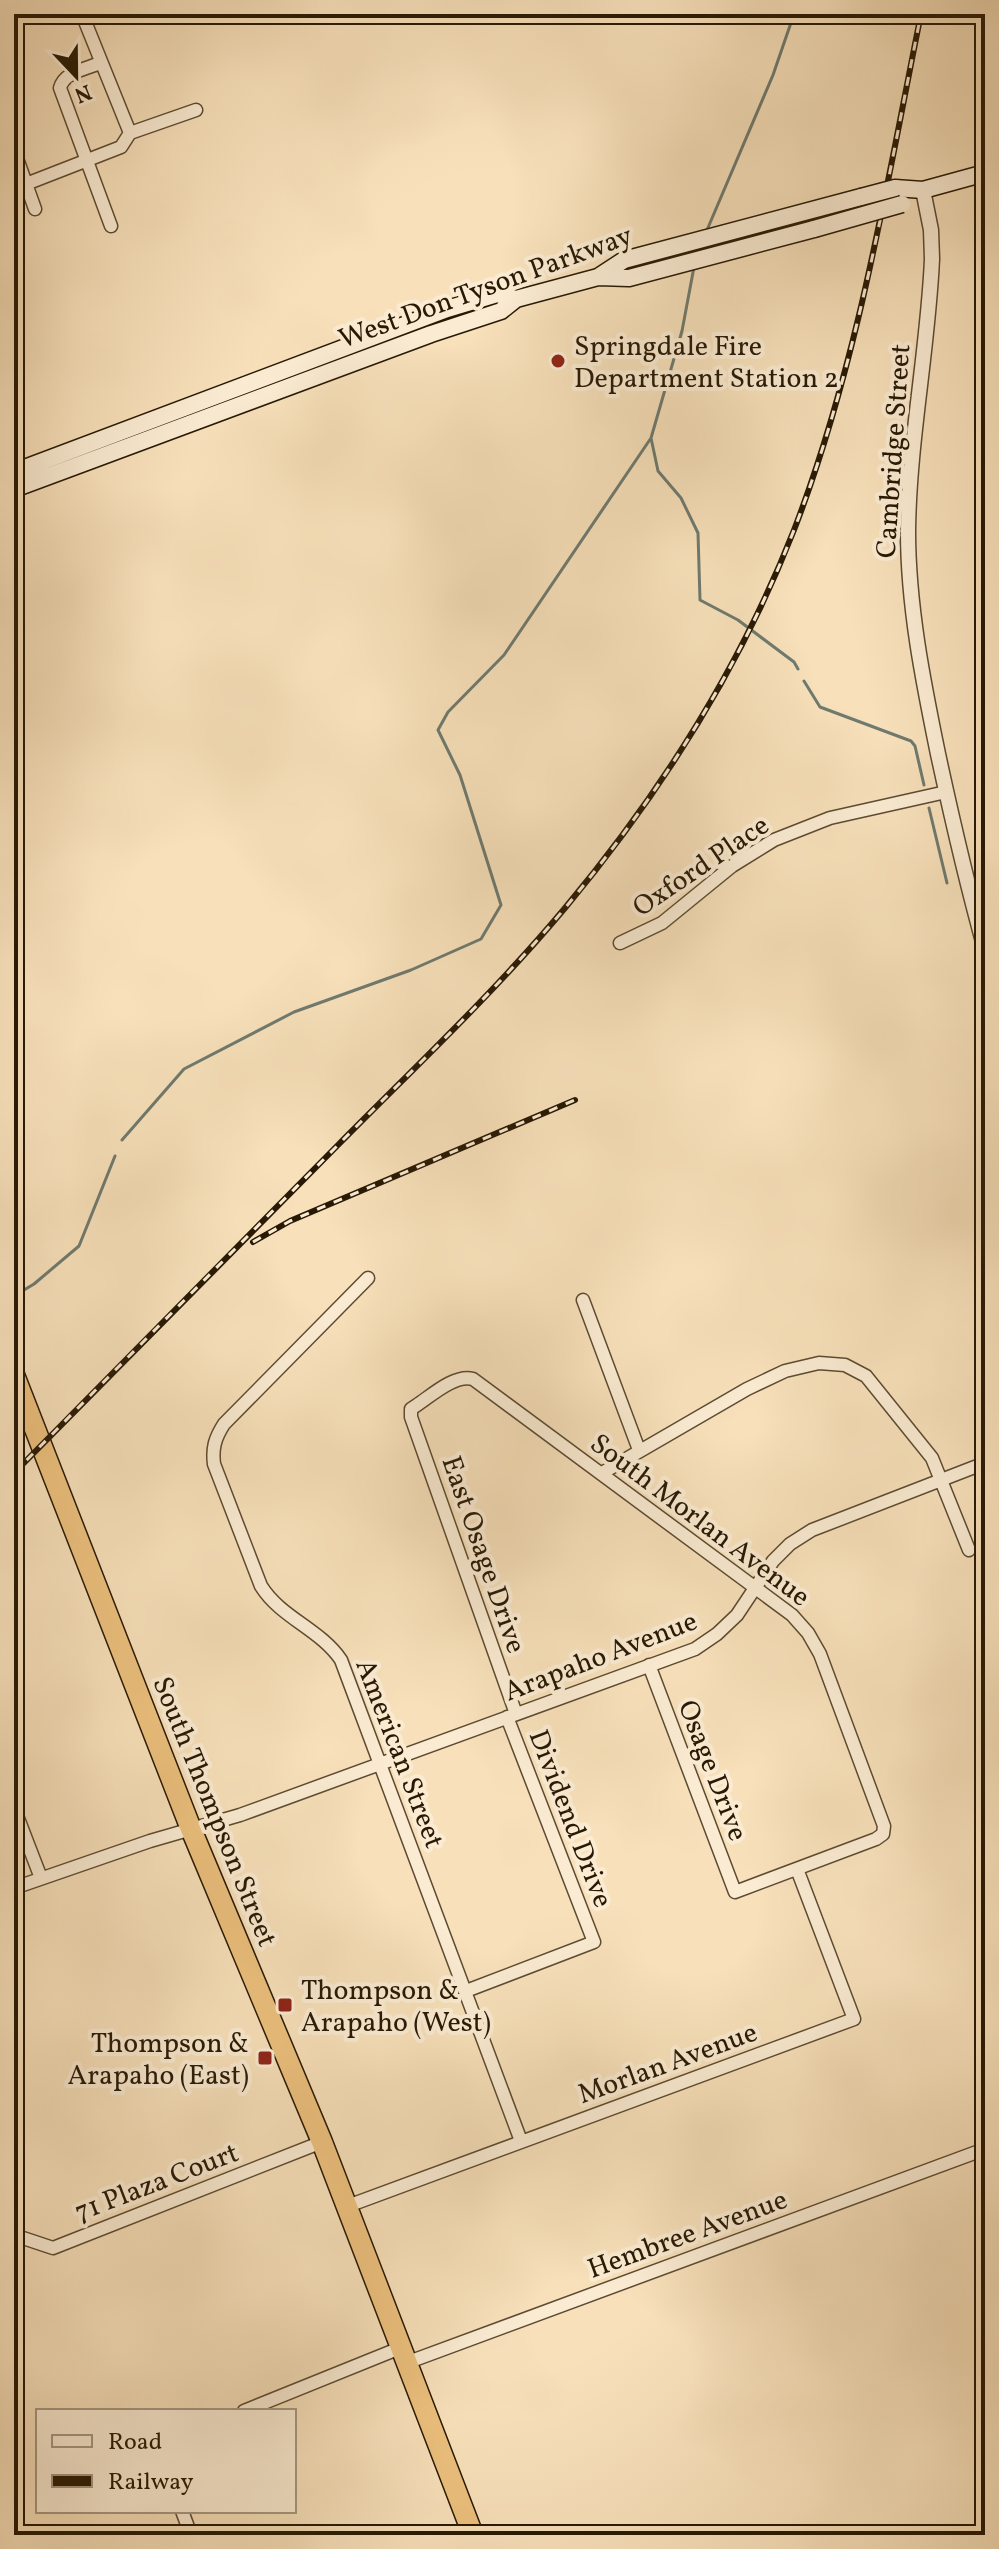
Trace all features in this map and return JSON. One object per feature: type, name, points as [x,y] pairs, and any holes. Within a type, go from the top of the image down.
[{"type":"highway","name":"South Thompson Street","points":[[14,1375],[191,1829],[322,2142],[473,2535]]},
{"type":"main road","name":"West Don Tyson Parkway","points":[[14,485],[22,486],[431,334],[501,311],[516,299],[598,277],[624,260],[895,188],[923,190],[985,173]]},
{"type":"main road","points":[[598,277],[629,278],[814,229],[902,204],[923,190]]},
{"type":"main road","points":[[14,472],[447,309],[497,294],[516,299]]},
{"type":"street","points":[[82,14],[130,133]]},
{"type":"street","points":[[100,63],[68,75],[60,83],[61,94],[111,226]]},
{"type":"street","points":[[26,184],[121,147],[130,133],[196,110]]},
{"type":"street","points":[[14,150],[35,209]]},
{"type":"street","name":"Cambridge Street","points":[[923,190],[933,249],[909,502],[909,569],[917,643],[946,792],[985,949]]},
{"type":"street","name":"Oxford Place","points":[[620,943],[662,923],[732,866],[774,840],[830,818],[946,792]]},
{"type":"street","name":"American Street","points":[[368,1278],[224,1424],[215,1438],[214,1464],[269,1600],[331,1646],[341,1660],[521,2141]]},
{"type":"street","points":[[583,1300],[639,1450]]},
{"type":"street","points":[[602,1473],[747,1389],[785,1371],[819,1363],[845,1365],[866,1376],[932,1458],[969,1550]]},
{"type":"street","name":"East Osage Drive","points":[[466,1377],[411,1409],[411,1417],[511,1716]]},
{"type":"street","name":"South Morlan Avenue","points":[[466,1377],[473,1379],[756,1587],[792,1615],[808,1633],[820,1654],[884,1826],[883,1834],[876,1839],[797,1869]]},
{"type":"street","name":"Arapaho Avenue","points":[[191,1829],[240,1815],[695,1649],[737,1615],[773,1561],[790,1544],[812,1530],[985,1463]]},
{"type":"street","name":"Osage Drive","points":[[649,1665],[735,1892],[797,1869]]},
{"type":"street","name":"Dividend Drive","points":[[466,1991],[594,1942],[511,1716]]},
{"type":"street","points":[[14,1808],[41,1878]]},
{"type":"street","points":[[14,1888],[191,1829]]},
{"type":"street","name":"Morlan Avenue","points":[[345,2207],[854,2019],[797,1869]]},
{"type":"street","name":"71 Plaza Court","points":[[14,2225],[17,2236],[53,2248],[322,2142]]},
{"type":"street","name":"Hembree Avenue","points":[[250,2409],[985,2149]]},
{"type":"street","points":[[183,2513],[191,2535]]},
{"type":"waterway","points":[[707,230],[773,75],[794,14]]},
{"type":"waterway","points":[[122,1140],[184,1069],[294,1012],[411,970],[481,939],[501,905],[460,775],[438,730],[448,712],[504,655],[651,438],[682,331],[694,267]]},
{"type":"waterway","points":[[651,438],[658,471],[681,498],[698,533],[700,600],[738,620],[794,662],[798,669]]},
{"type":"waterway","points":[[804,681],[820,707],[911,741],[915,746],[924,785]]},
{"type":"waterway","points":[[929,808],[947,883]]},
{"type":"waterway","points":[[14,1296],[34,1284],[79,1246],[115,1156]]},
{"type":"railway","points":[[14,1473],[511,970],[600,865],[695,728],[773,581],[794,530],[836,404],[868,275],[921,14]]},
{"type":"railway","points":[[253,1242],[290,1221],[575,1100]]},
{"type":"place","name":"Springdale Fire Department Station 2","points":[[558,361]]},
{"type":"place","name":"Thompson & Arapaho (West)","points":[[285,2005]]},
{"type":"place","name":"Thompson & Arapaho (East)","points":[[265,2058]]}]
